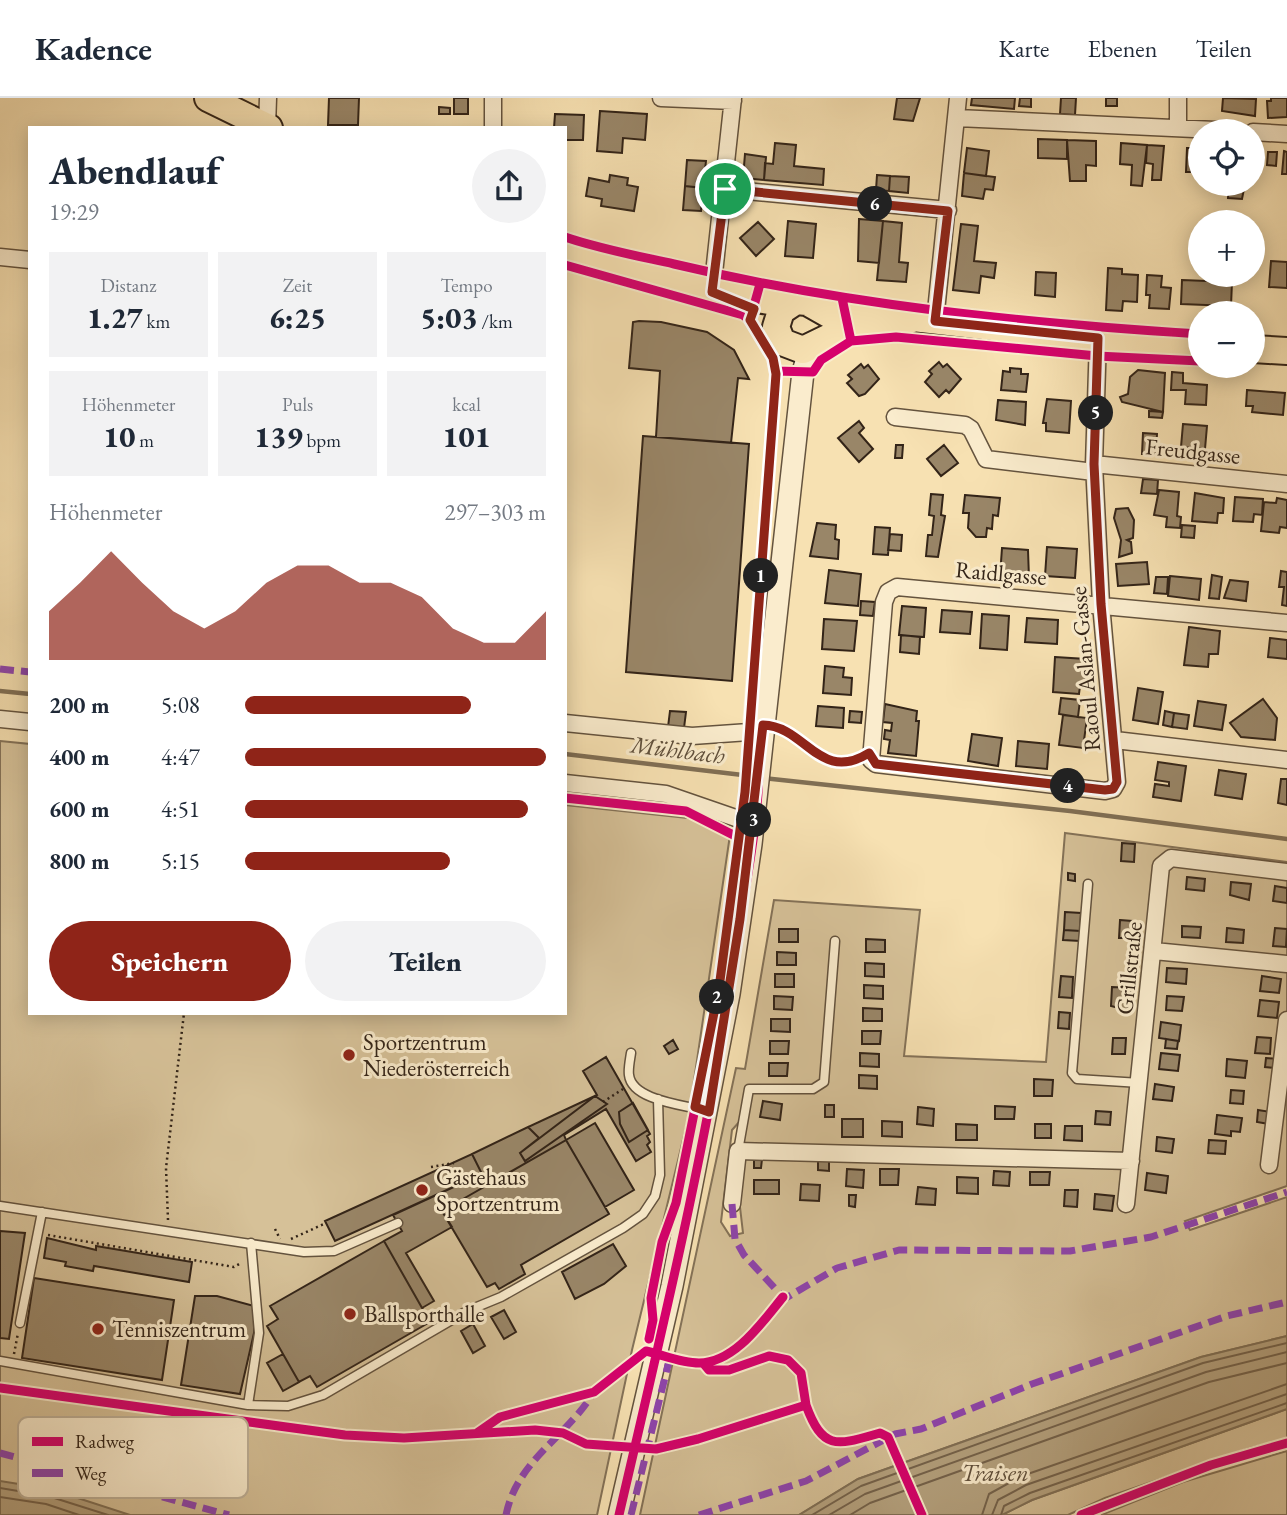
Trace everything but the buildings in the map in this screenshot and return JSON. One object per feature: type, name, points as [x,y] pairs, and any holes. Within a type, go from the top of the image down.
[{"type":"main road","points":[[208,98],[266,126]]},
{"type":"main road","points":[[567,252],[712,292],[796,334],[838,333],[924,320]]},
{"type":"main road","points":[[796,334],[825,328],[821,312],[1188,345]]},
{"type":"main road","points":[[1265,350],[1287,351]]},
{"type":"street","points":[[268,98],[268,126]]},
{"type":"street","points":[[493,126],[494,98]]},
{"type":"street","points":[[661,98],[733,100],[712,292]]},
{"type":"street","points":[[924,320],[948,211],[958,98]]},
{"type":"street","points":[[1178,98],[1178,128]]},
{"type":"street","points":[[957,118],[1188,129]]},
{"type":"street","points":[[1265,133],[1287,134]]},
{"type":"street","points":[[725,189],[948,211]]},
{"type":"street","points":[[0,257],[28,260]]},
{"type":"street","points":[[619,1515],[709,1112],[730,994],[789,516],[803,372],[796,334]]},
{"type":"street","name":"Raoul Aslan-Gasse","points":[[873,759],[1105,790],[1113,789],[1117,782],[1101,604],[1094,468],[1098,338]]},
{"type":"street","points":[[895,417],[964,425],[971,429],[986,458],[1094,468]]},
{"type":"street","name":"Freudgasse","points":[[1094,468],[1287,484]]},
{"type":"street","name":"Raidlgasse","points":[[873,759],[884,602],[888,592],[897,587],[1287,623]]},
{"type":"street","points":[[0,719],[28,722]]},
{"type":"street","points":[[567,723],[692,736],[763,728]]},
{"type":"street","points":[[1115,740],[1287,760]]},
{"type":"street","points":[[567,783],[666,794],[753,824]]},
{"type":"street","name":"Grillstraße","points":[[1126,1205],[1161,866],[1171,858],[1287,872]]},
{"type":"street","points":[[1154,951],[1287,964]]},
{"type":"street","points":[[1269,1165],[1287,1020]]},
{"type":"street","points":[[732,1204],[738,1151],[1131,1161]]},
{"type":"lane","points":[[1088,884],[1072,1073],[1077,1079],[1140,1083]]},
{"type":"lane","points":[[738,1151],[749,1089],[813,1089],[824,1082],[835,941]]},
{"type":"lane","points":[[631,1053],[631,1084],[642,1094],[709,1112]]},
{"type":"lane","points":[[0,1361],[248,1405],[288,1406],[323,1395],[643,1214],[655,1196],[660,1175],[658,1099]]},
{"type":"lane","points":[[0,1206],[304,1252],[334,1251],[398,1223]]},
{"type":"lane","points":[[20,1323],[42,1212]]},
{"type":"lane","points":[[248,1405],[259,1333],[251,1243]]},
{"type":"path","points":[[763,728],[778,725],[822,760],[854,763],[873,759]]},
{"type":"path","points":[[166,1231],[169,1207],[166,1168],[184,1015]]},
{"type":"path","points":[[603,1102],[631,1084]]},
{"type":"path","points":[[431,1167],[454,1163]]},
{"type":"path","points":[[273,1248],[326,1223]]},
{"type":"path","points":[[37,1233],[234,1267],[252,1258]]},
{"type":"path","points":[[12,1363],[20,1323]]},
{"type":"shaded area","name":"Sportzentrum Niederösterreich","points":[[0,741],[28,744],[28,1015],[567,1015],[567,805],[697,819],[730,835],[689,1115],[632,1350],[597,1515],[0,1515]]},
{"type":"shaded area","points":[[1065,833],[1287,862],[1287,1186],[1185,1221],[1190,1230],[1287,1197],[1287,1336],[1201,1357],[858,1479],[799,1515],[640,1515],[736,1068],[745,1069],[774,900],[920,910],[904,1056],[1046,1062]],"holes":[[[741,1120],[740,1207],[743,1233],[730,1236],[721,1222],[732,1130]]]},
{"type":"shaded area","points":[[1287,1409],[1287,1439],[1250,1448],[1105,1498],[1068,1515],[1002,1515],[1032,1500]]},
{"type":"shaded area","points":[[1287,1451],[1287,1515],[1101,1515],[1183,1482]]},
{"type":"water","name":"Traisen","points":[[1287,1336],[1287,1409],[1032,1500],[1002,1515],[799,1515],[858,1479],[1201,1357]]},
{"type":"water","points":[[0,1481],[18,1484],[18,1498],[78,1498],[130,1515],[0,1515]]},
{"type":"waterway","name":"Mühlbach","points":[[0,691],[28,694]]},
{"type":"waterway","name":"Mühlbach","points":[[567,754],[751,776]]},
{"type":"waterway","name":"Mühlbach","points":[[763,778],[1070,811],[1287,839]]},
{"type":"marked path","points":[[0,669],[28,672]]},
{"type":"marked path","points":[[779,1302],[837,1268],[899,1250],[1070,1251],[1151,1237],[1287,1192]]},
{"type":"marked path","points":[[732,1204],[735,1239],[744,1255],[783,1297]]},
{"type":"marked path","points":[[699,1515],[806,1481],[895,1434],[921,1429],[1032,1384],[1227,1316],[1287,1302]]},
{"type":"marked path","points":[[631,1515],[670,1357]]},
{"type":"marked path","points":[[506,1515],[520,1479],[594,1392]]},
{"type":"marked path","points":[[0,1453],[18,1458]]},
{"type":"marked path","points":[[166,1498],[229,1515]]},
{"type":"cycle path","points":[[567,238],[619,252],[804,291],[1001,318],[1188,333]]},
{"type":"cycle path","points":[[567,266],[743,315],[750,320]]},
{"type":"cycle path","points":[[619,1515],[699,1159],[726,1015],[754,832],[759,764],[749,719],[776,374],[773,358],[750,320],[760,284]]},
{"type":"cycle path","points":[[775,371],[813,372],[821,360],[851,341],[842,298]]},
{"type":"cycle path","points":[[851,341],[896,337],[1097,356],[1188,360]]},
{"type":"cycle path","points":[[567,798],[686,811],[751,844]]},
{"type":"cycle path","points":[[649,1339],[653,1320],[651,1298],[662,1242],[676,1203],[718,994]]},
{"type":"cycle path","points":[[477,1433],[500,1417],[594,1392],[646,1351],[693,1363],[712,1361],[724,1356],[747,1339],[783,1297]]},
{"type":"cycle path","points":[[704,1364],[709,1370],[729,1370],[769,1356],[788,1360],[801,1373],[806,1405]]},
{"type":"cycle path","points":[[0,1388],[213,1417]]},
{"type":"cycle path","points":[[248,1422],[345,1435],[404,1438],[535,1430],[563,1433],[586,1444],[656,1449],[698,1439],[806,1405],[812,1420],[826,1438],[843,1442],[880,1433],[888,1437],[922,1515]]},
{"type":"cycle path","points":[[1081,1515],[1211,1465],[1287,1443]]},
{"type":"place","name":"Sportzentrum Niederösterreich","points":[[349,1055]]},
{"type":"place","name":"Gästehaus Sportzentrum","points":[[422,1190]]},
{"type":"place","name":"Ballsporthalle","points":[[350,1314]]},
{"type":"place","name":"Tenniszentrum","points":[[98,1329]]},
{"type":"route","points":[[725,189],[948,211],[935,321],[1098,338],[1094,464],[1101,604],[1117,782],[1113,789],[1105,790],[876,764],[869,757],[869,753],[854,763],[822,760],[778,725],[763,725],[751,844],[730,994],[709,1112],[695,1107],[719,988],[749,761],[749,719],[776,374],[773,358],[750,320],[754,309],[712,292],[725,189]]}]
